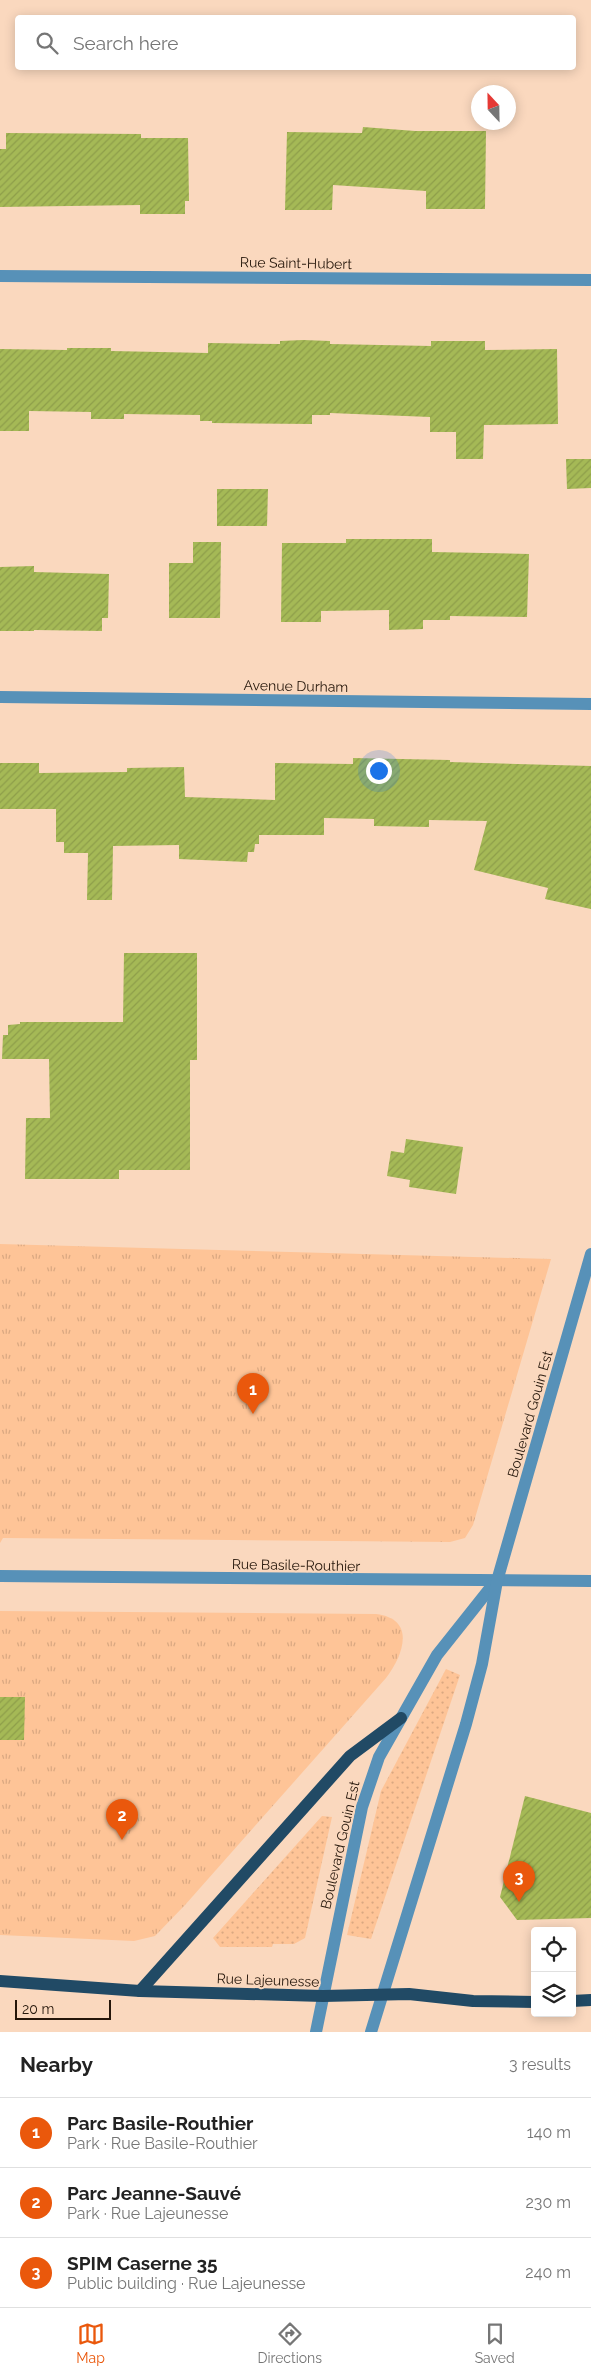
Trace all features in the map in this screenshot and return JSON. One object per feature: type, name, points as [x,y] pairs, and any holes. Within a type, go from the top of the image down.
[{"type":"main road","points":[[140,1991],[350,1756],[401,1718]]},
{"type":"main road","name":"Rue Lajeunesse","points":[[0,1981],[140,1991],[323,1996],[409,1994],[473,2001],[531,2002]]},
{"type":"main road","points":[[576,2001],[591,2000]]},
{"type":"street","name":"Rue Saint-Hubert","points":[[0,276],[591,280]]},
{"type":"street","name":"Avenue Durham","points":[[0,698],[591,704]]},
{"type":"street","name":"Boulevard Gouin Est","points":[[371,2032],[453,1769],[480,1672],[496,1580],[591,1254]]},
{"type":"street","name":"Rue Basile-Routhier","points":[[0,1576],[591,1581]]},
{"type":"street","name":"Boulevard Gouin Est","points":[[316,2032],[366,1792],[380,1757],[437,1655],[496,1580]]},
{"type":"green space","points":[[0,1244],[551,1259],[473,1525],[465,1538],[450,1542],[3,1538],[0,1543]]},
{"type":"green space","points":[[0,1611],[376,1614],[389,1617],[397,1623],[402,1631],[403,1640],[397,1659],[386,1678],[185,1905],[155,1936],[134,1941],[0,1935]]},
{"type":"green space","points":[[446,1669],[460,1675],[371,1939],[347,1935],[381,1791]]},
{"type":"green space","points":[[322,1816],[332,1817],[305,1938],[294,1944],[273,1944],[272,1947],[220,1947],[213,1938]]},
{"type":"building","points":[[363,127],[415,131],[486,131],[485,209],[426,209],[426,191],[333,185],[332,210],[285,210],[287,132],[362,133]]},
{"type":"building","points":[[6,133],[141,134],[141,138],[188,138],[189,201],[185,201],[185,214],[140,214],[140,205],[0,207],[0,149],[6,149]]},
{"type":"building","points":[[280,341],[330,341],[330,344],[431,346],[431,341],[485,341],[485,350],[557,349],[558,424],[484,425],[483,459],[456,459],[456,432],[430,432],[430,417],[330,413],[330,415],[312,415],[312,424],[212,423],[212,421],[200,421],[200,415],[124,414],[124,419],[91,419],[91,412],[29,411],[29,431],[0,431],[0,349],[67,350],[67,348],[111,348],[111,351],[208,353],[208,343],[280,344]]},
{"type":"building","points":[[566,459],[591,459],[591,488],[567,489]]},
{"type":"building","points":[[217,489],[268,489],[267,526],[217,526]]},
{"type":"building","points":[[346,539],[432,539],[432,552],[529,554],[527,617],[450,616],[450,620],[423,620],[423,629],[389,630],[389,610],[321,611],[321,622],[281,622],[282,543],[346,543]]},
{"type":"building","points":[[193,542],[221,542],[220,618],[169,618],[169,563],[193,563]]},
{"type":"building","points":[[34,566],[34,572],[109,574],[108,618],[102,618],[102,631],[0,631],[0,567]]},
{"type":"building","points":[[353,758],[591,766],[591,909],[545,899],[548,888],[474,870],[487,821],[429,820],[429,827],[374,826],[374,819],[324,818],[324,835],[259,835],[259,844],[255,844],[254,852],[248,852],[247,862],[179,859],[179,845],[113,846],[112,900],[87,900],[88,853],[64,853],[64,842],[56,842],[56,809],[0,809],[0,763],[39,763],[39,773],[127,772],[127,768],[184,767],[185,797],[275,800],[275,763],[353,764]]},
{"type":"building","points":[[124,953],[197,953],[197,1060],[190,1060],[190,1170],[119,1170],[119,1179],[25,1179],[26,1118],[50,1118],[49,1059],[2,1059],[3,1035],[8,1035],[8,1025],[20,1024],[20,1022],[123,1022]]},
{"type":"building","points":[[406,1139],[463,1147],[456,1194],[409,1187],[410,1180],[387,1176],[391,1151],[404,1153]]},
{"type":"building","points":[[0,1697],[25,1697],[24,1740],[0,1740]]},
{"type":"building","points":[[525,1796],[591,1813],[591,1918],[517,1920],[500,1897]]},
{"type":"place","name":"Parc Basile-Routhier","points":[[253,1414]]},
{"type":"place","name":"Parc Jeanne-Sauvé","points":[[122,1840]]},
{"type":"place","name":"SPIM Caserne 35","points":[[519,1902]]}]
